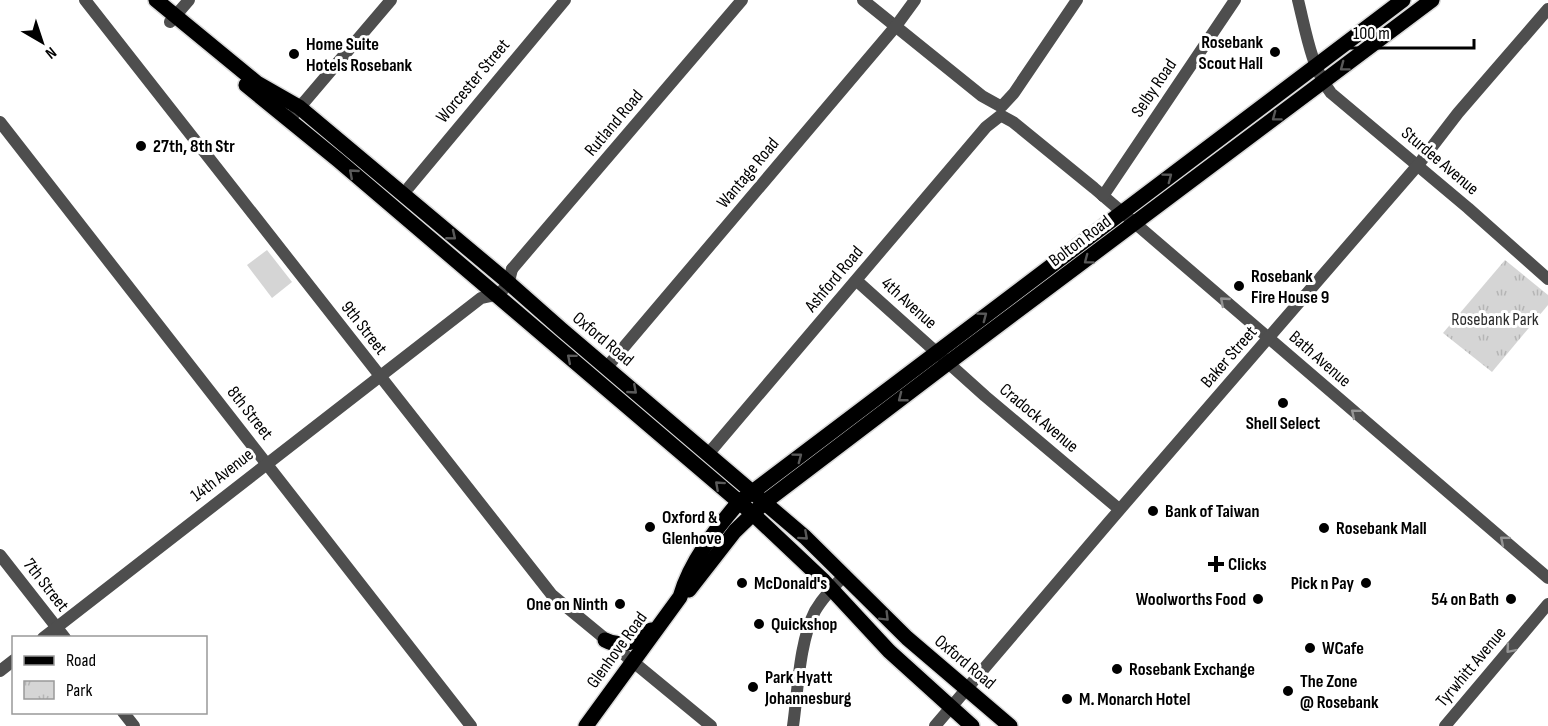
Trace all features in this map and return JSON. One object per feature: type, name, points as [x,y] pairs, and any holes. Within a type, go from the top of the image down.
[{"type":"main road","name":"Oxford Road","points":[[144,0],[173,19],[257,83],[299,107],[399,197],[487,293],[745,497],[765,502],[844,574],[900,632],[1010,726]]},
{"type":"main road","name":"Oxford Road","points":[[156,0],[173,19],[290,120],[399,197],[497,273],[511,276],[607,367],[709,453],[745,497],[752,513],[831,589],[889,651],[972,726]]},
{"type":"main road","name":"Bolton Road","points":[[745,497],[1403,0]]},
{"type":"main road","name":"Bolton Road","points":[[752,513],[1432,0]]},
{"type":"main road","name":"Glenhove Road","points":[[680,597],[683,586],[699,556],[719,526],[745,497]]},
{"type":"main road","name":"Glenhove Road","points":[[586,726],[680,597],[688,591],[752,513]]},
{"type":"main road","points":[[718,552],[736,534],[747,529],[759,533],[793,553]]},
{"type":"main road","points":[[605,640],[618,644],[630,642],[645,634],[665,618]]},
{"type":"street","name":"9th Street","points":[[85,0],[552,595],[711,726]]},
{"type":"street","points":[[173,19],[189,0]]},
{"type":"street","points":[[290,120],[391,0]]},
{"type":"street","name":"Worcester Street","points":[[399,197],[565,0]]},
{"type":"street","name":"Rutland Road","points":[[487,293],[511,276],[742,0]]},
{"type":"street","name":"Bath Avenue","points":[[863,0],[1103,195],[1134,225],[1548,578]]},
{"type":"street","name":"Wantage Road","points":[[607,367],[896,26],[915,0]]},
{"type":"street","name":"Ashford Road","points":[[709,453],[857,281],[987,123],[1002,112],[1077,0]]},
{"type":"street","name":"Selby Road","points":[[1103,195],[1235,0]]},
{"type":"street","name":"Sturdee Avenue","points":[[1298,0],[1315,66],[1331,93],[1418,165],[1548,279]]},
{"type":"street","name":"Baker Street","points":[[935,726],[1119,509],[1418,165],[1458,113],[1548,9]]},
{"type":"street","name":"8th Street","points":[[0,122],[471,726]]},
{"type":"street","points":[[487,293],[497,273]]},
{"type":"street","name":"4th Avenue","points":[[857,281],[937,352]]},
{"type":"street","name":"14th Avenue","points":[[45,636],[487,293]]},
{"type":"street","name":"Cradock Avenue","points":[[937,352],[1119,509]]},
{"type":"street","name":"7th Street","points":[[0,555],[63,636]]},
{"type":"street","points":[[793,726],[807,632],[814,613],[844,574]]},
{"type":"street","name":"Tyrwhitt Avenue","points":[[1445,726],[1548,604]]},
{"type":"street","points":[[0,671],[12,662]]},
{"type":"street","points":[[125,714],[134,726]]},
{"type":"green space","points":[[267,250],[292,282],[272,298],[247,265]]},
{"type":"green space","name":"Rosebank Park","points":[[1505,260],[1548,295],[1548,305],[1492,372],[1443,333]]},
{"type":"place","name":"Rosebank Scout Hall","points":[[1275,52]]},
{"type":"place","name":"Home Suite Hotels Rosebank","points":[[294,54]]},
{"type":"place","name":"27th, 8th Str","points":[[141,146]]},
{"type":"place","name":"Rosebank Fire House 9","points":[[1239,286]]},
{"type":"place","name":"Shell Select","points":[[1283,403]]},
{"type":"place","name":"Bank of Taiwan","points":[[1153,511]]},
{"type":"place","name":"Oxford & Glenhove","points":[[650,527]]},
{"type":"place","name":"Rosebank Mall","points":[[1324,528]]},
{"type":"place","name":"Clicks","points":[[1216,564]]},
{"type":"place","name":"McDonald's","points":[[742,583]]},
{"type":"place","name":"Pick n Pay","points":[[1366,583]]},
{"type":"place","name":"Woolworths Food","points":[[1258,599]]},
{"type":"place","name":"54 on Bath","points":[[1511,599]]},
{"type":"place","name":"One on Ninth","points":[[620,604]]},
{"type":"place","name":"Quickshop","points":[[759,624]]},
{"type":"place","name":"WCafe","points":[[1310,648]]},
{"type":"place","name":"Rosebank Exchange","points":[[1117,669]]},
{"type":"place","name":"Park Hyatt Johannesburg","points":[[753,687]]},
{"type":"place","name":"The Zone @ Rosebank","points":[[1288,691]]},
{"type":"place","name":"M. Monarch Hotel","points":[[1067,699]]}]
